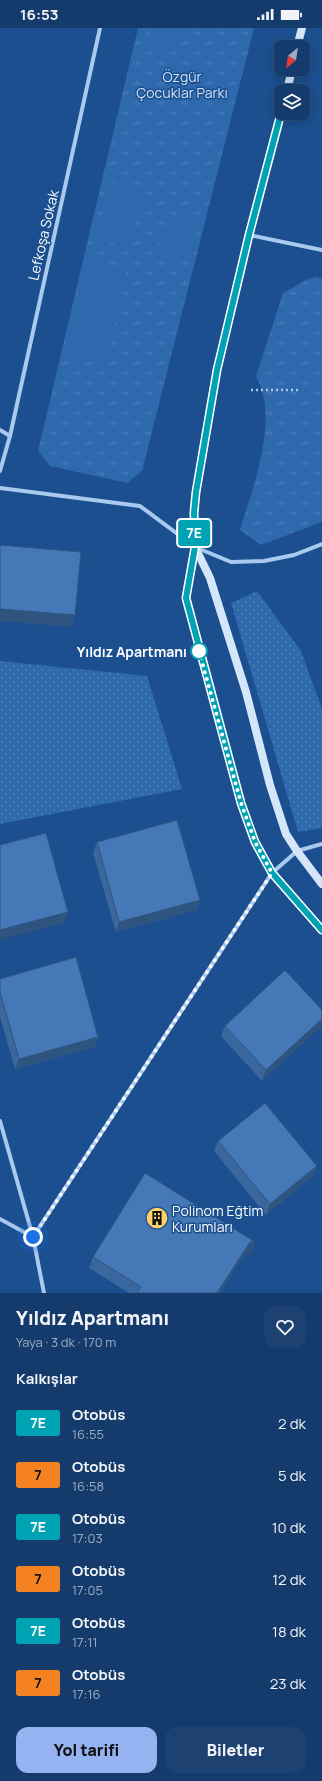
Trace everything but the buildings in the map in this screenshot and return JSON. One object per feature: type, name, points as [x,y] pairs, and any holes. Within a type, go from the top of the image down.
[{"type":"main road","points":[[299,40],[302,28]]},
{"type":"main road","points":[[279,120],[249,235],[217,370],[204,439],[194,513],[195,547],[186,598],[241,803],[255,842],[272,873],[322,930]]},
{"type":"main road","points":[[195,547],[210,578],[246,692],[270,785],[286,834],[322,884]]},
{"type":"street","name":"Lefkoşa Sokak","points":[[0,471],[10,436],[100,28]]},
{"type":"street","points":[[249,235],[322,250]]},
{"type":"street","points":[[0,430],[10,436]]},
{"type":"street","points":[[0,488],[140,506],[195,547],[230,562],[264,561],[294,555],[322,544]]},
{"type":"street","points":[[33,1237],[272,873],[297,851],[322,844]]},
{"type":"street","points":[[0,1121],[33,1237],[44,1293]]},
{"type":"street","points":[[0,1219],[33,1237]]},
{"type":"path","points":[[251,390],[300,390]]},
{"type":"green space","name":"Özgür Çocuklar Parkı","points":[[138,28],[254,28],[142,471],[127,483],[50,466],[38,451]]},
{"type":"green space","points":[[152,28],[181,28],[177,48],[149,42]]},
{"type":"green space","points":[[110,182],[144,190],[130,248],[95,239]]},
{"type":"green space","points":[[166,215],[198,223],[189,259],[158,250]]},
{"type":"green space","points":[[86,259],[128,269],[105,365],[64,355]]},
{"type":"green space","points":[[315,277],[322,279],[322,522],[261,545],[240,530],[257,473],[265,432],[263,393],[256,376],[283,293],[306,280]]},
{"type":"green space","points":[[257,591],[301,651],[322,709],[322,828],[298,832],[231,603]]},
{"type":"green space","points":[[0,661],[147,676],[182,789],[0,824]]},
{"type":"bus line","name":"7E","points":[[279,120],[249,235],[217,370],[196,492],[194,513],[195,547],[186,598],[204,670],[241,803],[255,842],[272,873],[322,930]]},
{"type":"place","name":"Yıldız Apartmanı","points":[[199,651]]},
{"type":"place","name":"Polinom Eğtim Kurumları","points":[[157,1218]]},
{"type":"route","points":[[33,1237],[272,873],[255,842],[241,803],[199,651]]}]
